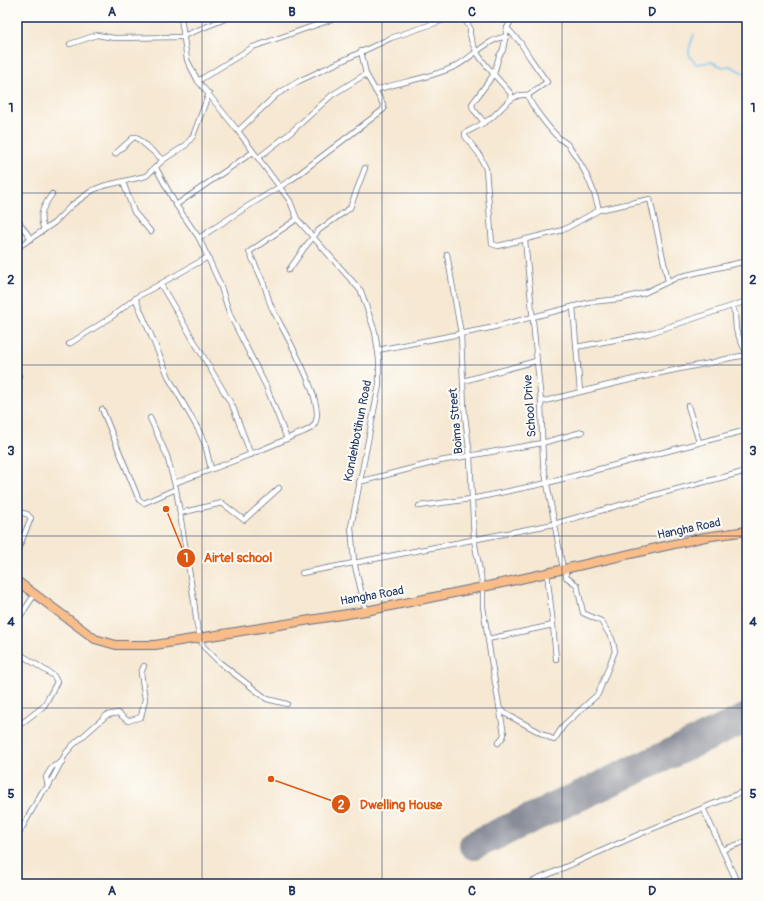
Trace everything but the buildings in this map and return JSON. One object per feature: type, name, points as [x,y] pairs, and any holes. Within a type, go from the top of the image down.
[{"type":"highway","name":"Hangha Road","points":[[17,581],[95,639],[116,645],[156,644],[366,611],[483,587],[706,537],[747,531]]},
{"type":"street","name":"Kondehbotihun Road","points":[[181,17],[186,60],[198,81],[238,131],[290,201],[297,219],[312,238],[341,267],[361,291],[375,332],[378,350],[379,385],[368,447],[359,482],[351,527],[354,562],[366,611]]},
{"type":"street","points":[[70,44],[97,34],[114,38],[183,37],[230,17]]},
{"type":"street","points":[[198,81],[253,47],[339,17]]},
{"type":"street","points":[[238,131],[282,90],[391,38],[453,17]]},
{"type":"street","points":[[463,17],[470,28],[470,38],[477,52],[511,94],[510,100]]},
{"type":"street","points":[[484,122],[473,109],[472,104],[494,74],[506,36],[507,28],[513,17]]},
{"type":"street","points":[[507,28],[520,42],[547,82],[528,95],[520,94],[510,100],[484,122],[465,133],[465,136],[479,154],[486,168],[492,244],[498,246],[563,230],[599,210],[650,199],[668,281]]},
{"type":"street","points":[[375,90],[443,72],[458,65],[501,37],[506,36]]},
{"type":"street","points":[[199,238],[309,168],[350,134],[384,109],[384,104],[366,74],[361,51]]},
{"type":"street","points":[[258,158],[290,133],[332,96],[366,74]]},
{"type":"street","points":[[17,248],[54,223],[72,205],[93,190],[103,186],[146,176],[163,160],[190,141],[208,93]]},
{"type":"street","points":[[528,95],[528,98],[558,138],[568,144],[580,161],[599,210]]},
{"type":"street","points":[[115,154],[134,137],[136,137],[163,160]]},
{"type":"street","points":[[176,205],[253,152]]},
{"type":"street","points":[[156,168],[176,205],[199,238],[220,284],[230,315],[266,386],[287,439]]},
{"type":"street","points":[[289,270],[312,238],[331,221],[350,208],[365,168]]},
{"type":"street","points":[[124,182],[134,212],[151,232]]},
{"type":"street","points":[[44,230],[40,212],[52,194]]},
{"type":"street","points":[[17,219],[31,239]]},
{"type":"street","points":[[175,483],[251,455],[313,426],[318,415],[304,371],[291,342],[272,309],[261,277],[249,252],[297,219]]},
{"type":"street","name":"School Drive","points":[[500,708],[506,714],[554,740],[564,725],[581,708],[595,698],[600,689],[606,670],[613,658],[614,645],[601,621],[583,613],[577,585],[566,577],[554,524],[542,443],[541,402],[525,240]]},
{"type":"street","name":"Boima Street","points":[[447,254],[461,334],[463,381],[470,457],[474,540],[483,587],[483,607],[500,708],[500,718],[504,734],[498,743]]},
{"type":"street","points":[[69,344],[136,300],[208,257]]},
{"type":"street","points":[[378,350],[461,334],[591,302],[620,300],[644,293],[668,281],[747,261]]},
{"type":"street","points":[[161,285],[234,407],[251,455]]},
{"type":"street","points":[[136,300],[170,380],[198,429],[211,469]]},
{"type":"street","points":[[576,347],[647,334],[712,311],[747,301]]},
{"type":"street","points":[[541,402],[672,370],[721,361],[738,356],[747,356],[736,330],[735,314],[732,306]]},
{"type":"street","points":[[573,307],[580,392]]},
{"type":"street","points":[[463,381],[536,361]]},
{"type":"street","points":[[688,406],[699,442]]},
{"type":"street","points":[[102,409],[139,500],[144,502],[176,489]]},
{"type":"street","points":[[150,418],[166,456],[175,483],[197,626],[203,646],[219,662],[267,699],[287,704]]},
{"type":"street","points":[[419,506],[471,499],[547,483],[747,430]]},
{"type":"street","points":[[359,482],[440,461],[470,457],[542,443],[582,432]]},
{"type":"street","points":[[302,573],[554,524],[662,493],[747,471]]},
{"type":"street","points":[[180,513],[222,503],[244,520],[279,488]]},
{"type":"street","points":[[17,512],[27,514],[31,518],[17,552]]},
{"type":"street","points":[[547,573],[556,659]]},
{"type":"street","points":[[17,621],[35,594]]},
{"type":"street","points":[[488,639],[553,625]]},
{"type":"street","points":[[17,652],[54,676],[57,682],[44,706],[17,727]]},
{"type":"street","points":[[17,837],[42,792],[48,787],[66,753],[73,745],[107,715],[118,713],[128,720],[141,717],[145,699],[141,673],[144,666]]},
{"type":"street","points":[[527,884],[747,790]]},
{"type":"street","points":[[703,808],[738,884]]},
{"type":"street","points":[[722,850],[747,841]]},
{"type":"waterway","points":[[694,34],[689,53],[692,60],[696,64],[711,62],[723,67],[730,66],[747,75]]},
{"type":"runway","points":[[474,845],[747,718]]},
{"type":"place","name":"Airtel school","points":[[166,509]]},
{"type":"place","name":"Dwelling House","points":[[271,779]]}]
